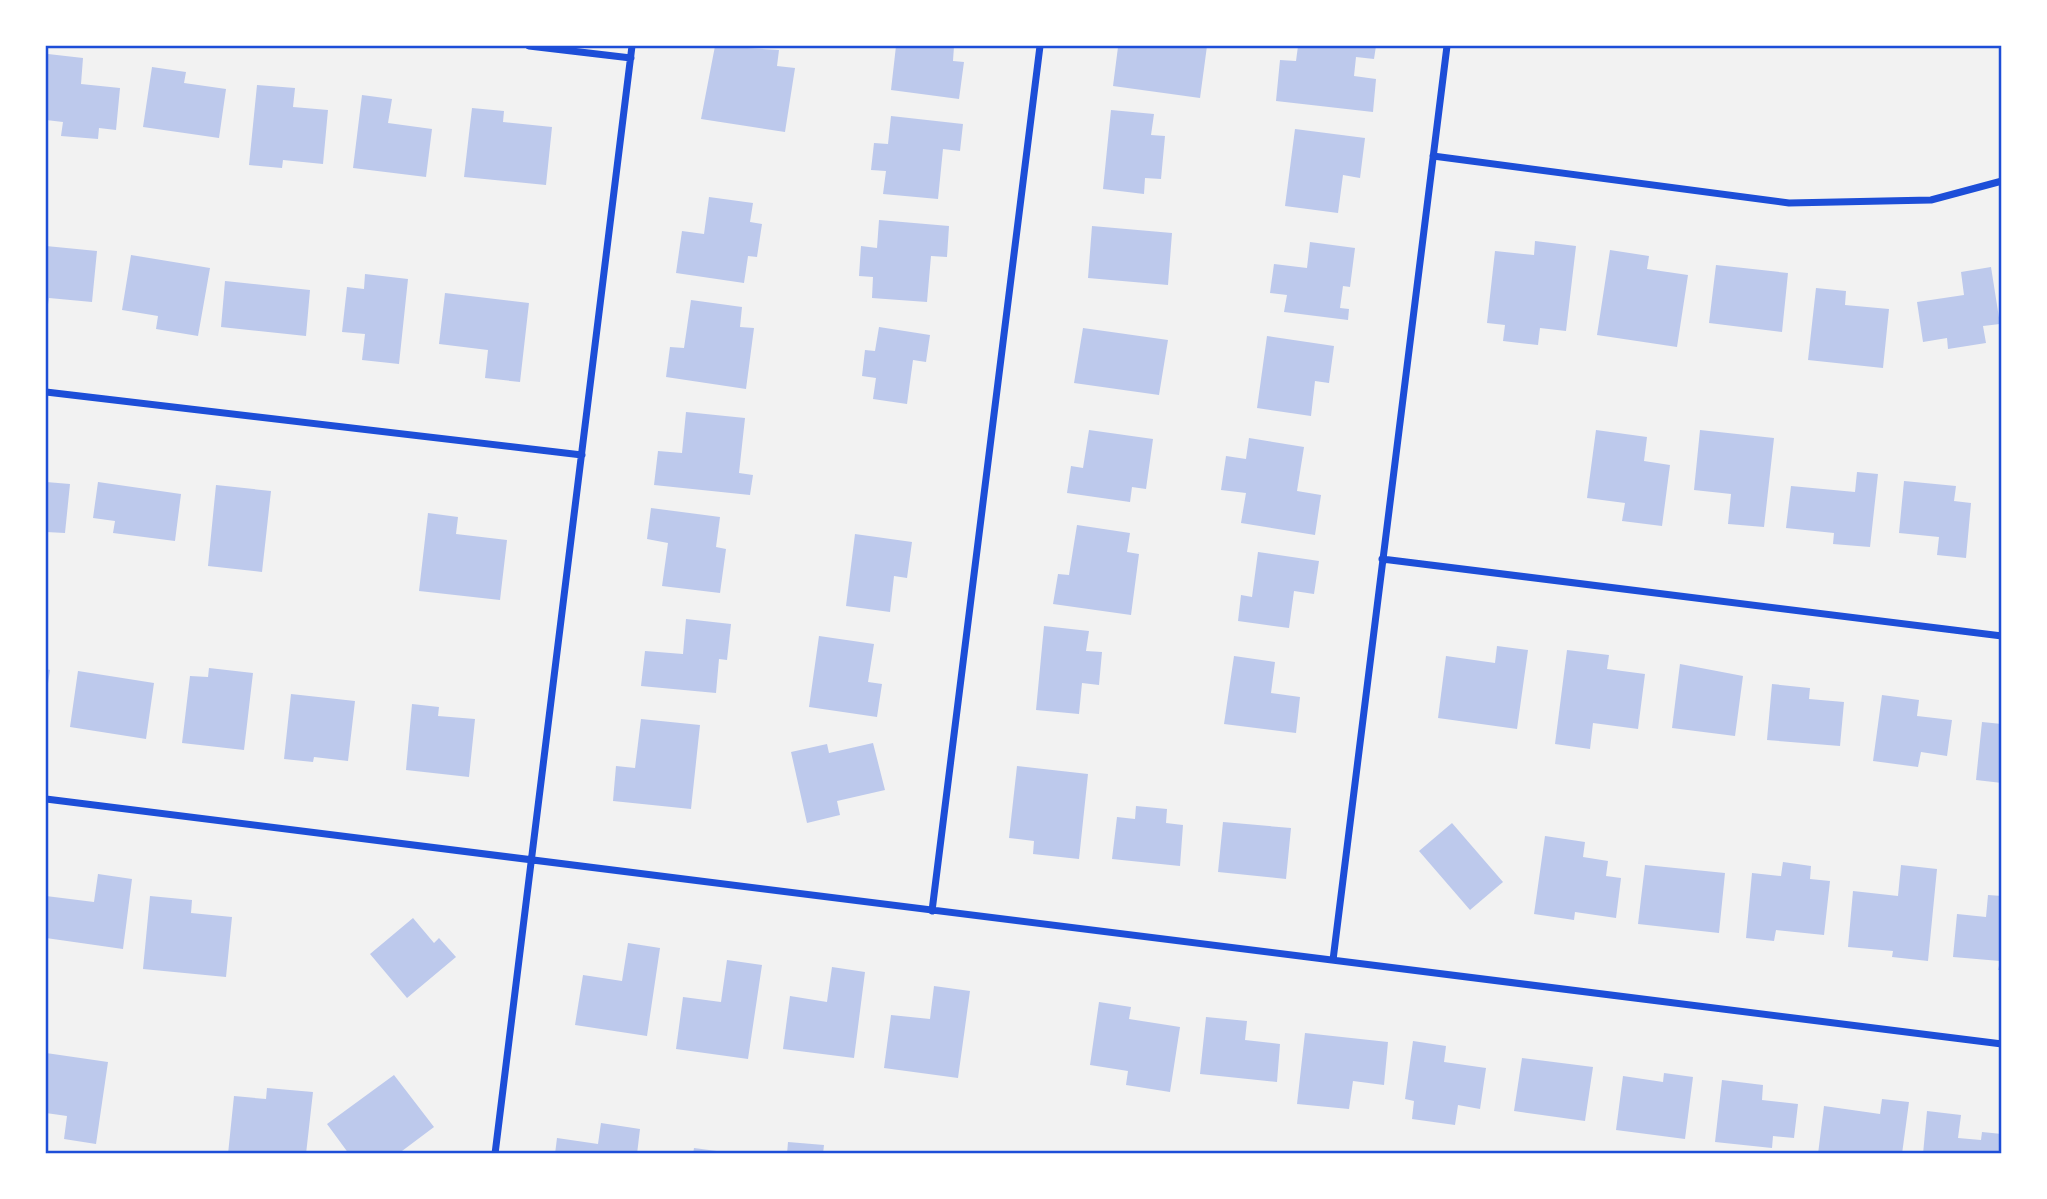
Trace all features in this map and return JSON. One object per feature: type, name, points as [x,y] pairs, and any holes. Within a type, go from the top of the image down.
[{"type":"street","points":[[529,46],[631,58]]},
{"type":"street","points":[[495,1153],[632,46]]},
{"type":"street","points":[[932,911],[1040,46]]},
{"type":"street","points":[[1334,960],[1447,46]]},
{"type":"street","points":[[1433,156],[1789,203],[1931,200],[2001,181]]},
{"type":"street","points":[[46,392],[582,455]]},
{"type":"street","points":[[1382,559],[2001,636]]},
{"type":"street","points":[[46,799],[2001,1044]]},
{"type":"building","points":[[715,46],[779,50],[777,66],[795,68],[785,132],[701,119]]},
{"type":"building","points":[[896,46],[954,46],[953,61],[964,62],[959,99],[891,90]]},
{"type":"building","points":[[1207,46],[1200,98],[1113,86],[1118,47]]},
{"type":"building","points":[[1298,46],[1376,46],[1374,59],[1356,57],[1354,76],[1376,79],[1373,112],[1276,101],[1280,60],[1296,61]]},
{"type":"building","points":[[48,54],[83,58],[81,84],[120,88],[116,130],[99,128],[98,139],[61,136],[63,122],[46,120]]},
{"type":"building","points":[[152,67],[186,72],[184,83],[226,89],[219,138],[143,127]]},
{"type":"building","points":[[257,85],[295,88],[293,107],[328,110],[323,164],[283,160],[282,168],[249,165]]},
{"type":"building","points":[[362,95],[392,99],[388,123],[432,129],[426,177],[353,168]]},
{"type":"building","points":[[472,108],[504,111],[503,122],[552,127],[546,185],[464,177]]},
{"type":"building","points":[[1111,110],[1154,114],[1151,135],[1165,136],[1161,179],[1145,178],[1144,194],[1103,189]]},
{"type":"building","points":[[891,116],[963,124],[960,151],[943,149],[938,199],[883,194],[886,171],[871,170],[874,143],[888,144]]},
{"type":"building","points":[[1295,129],[1365,138],[1360,178],[1343,175],[1338,213],[1285,206]]},
{"type":"building","points":[[709,197],[753,203],[750,222],[762,224],[757,257],[748,256],[744,283],[676,273],[682,231],[704,234]]},
{"type":"building","points":[[879,220],[949,226],[947,257],[931,256],[927,302],[872,298],[873,277],[859,276],[861,246],[877,248]]},
{"type":"building","points":[[1092,226],[1172,233],[1168,285],[1088,278]]},
{"type":"building","points":[[1535,241],[1576,246],[1566,331],[1540,328],[1538,345],[1503,341],[1505,325],[1487,323],[1495,251],[1534,255]]},
{"type":"building","points":[[1310,242],[1355,248],[1350,287],[1343,286],[1340,308],[1349,309],[1348,320],[1284,312],[1287,295],[1270,293],[1274,264],[1307,268]]},
{"type":"building","points":[[46,246],[97,251],[92,302],[49,298],[46,317]]},
{"type":"building","points":[[1610,250],[1649,256],[1647,269],[1688,275],[1677,347],[1597,335]]},
{"type":"building","points":[[131,255],[210,268],[198,336],[156,329],[158,316],[122,310]]},
{"type":"building","points":[[1716,265],[1788,273],[1782,332],[1709,323]]},
{"type":"building","points":[[1991,267],[2000,324],[1983,326],[1986,343],[1948,349],[1947,338],[1923,342],[1917,302],[1964,295],[1961,272]]},
{"type":"building","points":[[365,274],[408,279],[399,364],[362,360],[365,334],[342,332],[347,287],[364,289]]},
{"type":"building","points":[[225,281],[310,290],[306,336],[221,327]]},
{"type":"building","points":[[1816,288],[1846,291],[1845,305],[1889,309],[1883,368],[1808,360]]},
{"type":"building","points":[[445,293],[529,303],[520,382],[485,378],[488,350],[439,344]]},
{"type":"building","points":[[691,300],[742,307],[740,327],[754,328],[746,389],[666,377],[670,347],[684,348]]},
{"type":"building","points":[[879,327],[930,335],[926,362],[913,360],[907,404],[873,399],[876,378],[862,376],[865,350],[875,351]]},
{"type":"building","points":[[1083,328],[1168,340],[1159,395],[1074,383]]},
{"type":"building","points":[[1267,336],[1334,346],[1329,383],[1315,381],[1311,416],[1257,408]]},
{"type":"building","points":[[686,412],[745,418],[739,473],[753,475],[750,495],[654,485],[658,451],[682,453]]},
{"type":"building","points":[[1089,430],[1153,439],[1146,489],[1132,487],[1130,502],[1067,493],[1071,466],[1083,468]]},
{"type":"building","points":[[1596,430],[1647,437],[1644,461],[1670,465],[1662,526],[1622,521],[1625,503],[1587,498]]},
{"type":"building","points":[[1700,430],[1774,438],[1764,527],[1728,524],[1731,494],[1694,490]]},
{"type":"building","points":[[1249,438],[1304,447],[1297,491],[1321,495],[1315,535],[1241,523],[1246,493],[1221,490],[1226,456],[1246,459]]},
{"type":"building","points":[[1857,472],[1878,474],[1870,547],[1833,544],[1834,533],[1786,528],[1791,486],[1855,492]]},
{"type":"building","points":[[1904,481],[1956,486],[1954,501],[1971,503],[1966,558],[1937,555],[1939,537],[1899,533]]},
{"type":"building","points":[[46,482],[70,484],[65,533],[46,532]]},
{"type":"building","points":[[98,482],[181,494],[175,541],[113,533],[115,521],[93,518]]},
{"type":"building","points":[[216,485],[271,491],[262,572],[208,566]]},
{"type":"building","points":[[651,508],[720,517],[716,547],[726,549],[720,593],[662,586],[668,543],[647,539]]},
{"type":"building","points":[[428,513],[458,517],[456,534],[507,540],[500,600],[419,591]]},
{"type":"building","points":[[1077,525],[1130,533],[1127,552],[1139,554],[1131,615],[1053,604],[1058,574],[1069,575]]},
{"type":"building","points":[[855,534],[912,542],[907,578],[894,576],[890,612],[846,606]]},
{"type":"building","points":[[1258,552],[1319,561],[1314,594],[1294,591],[1289,628],[1238,621],[1241,595],[1252,597]]},
{"type":"building","points":[[686,619],[731,624],[727,660],[719,659],[716,693],[641,686],[645,651],[683,654]]},
{"type":"building","points":[[1044,626],[1089,631],[1086,651],[1102,652],[1099,685],[1082,683],[1079,714],[1036,710]]},
{"type":"building","points":[[819,636],[874,644],[868,682],[882,684],[877,717],[809,707]]},
{"type":"building","points":[[1497,646],[1528,650],[1517,729],[1438,718],[1446,656],[1495,663]]},
{"type":"building","points":[[1567,650],[1609,655],[1607,669],[1645,674],[1638,729],[1593,723],[1590,749],[1555,744]]},
{"type":"building","points":[[1234,656],[1275,662],[1271,693],[1300,697],[1296,733],[1224,724]]},
{"type":"building","points":[[1680,664],[1743,676],[1735,736],[1672,728]]},
{"type":"building","points":[[209,668],[253,673],[244,750],[182,743],[190,676],[208,677]]},
{"type":"building","points":[[46,669],[50,670],[47,690],[46,690]]},
{"type":"building","points":[[78,671],[154,683],[146,739],[70,727]]},
{"type":"building","points":[[1772,684],[1810,688],[1809,699],[1844,702],[1840,746],[1767,740]]},
{"type":"building","points":[[291,694],[355,701],[348,761],[314,757],[313,762],[284,759]]},
{"type":"building","points":[[1882,695],[1919,700],[1917,716],[1952,720],[1947,756],[1921,752],[1918,767],[1873,761]]},
{"type":"building","points":[[412,704],[439,707],[438,716],[475,719],[469,777],[406,770]]},
{"type":"building","points":[[641,719],[700,725],[691,809],[613,801],[616,766],[635,768]]},
{"type":"building","points":[[1982,722],[2002,724],[2002,783],[1976,780]]},
{"type":"building","points":[[873,743],[885,790],[837,801],[840,815],[807,823],[791,752],[827,744],[829,753]]},
{"type":"building","points":[[1017,766],[1088,774],[1079,859],[1033,854],[1034,841],[1009,838]]},
{"type":"building","points":[[1136,806],[1167,809],[1166,823],[1183,825],[1180,866],[1112,859],[1117,817],[1135,819]]},
{"type":"building","points":[[1223,822],[1291,828],[1286,879],[1218,872]]},
{"type":"building","points":[[1452,823],[1503,882],[1470,910],[1419,851]]},
{"type":"building","points":[[1545,836],[1585,842],[1583,857],[1608,861],[1606,876],[1621,878],[1616,918],[1575,912],[1574,920],[1534,914]]},
{"type":"building","points":[[1783,862],[1811,866],[1810,879],[1830,881],[1824,935],[1776,930],[1774,941],[1746,938],[1752,873],[1781,876]]},
{"type":"building","points":[[1645,865],[1725,873],[1719,933],[1638,924]]},
{"type":"building","points":[[1901,865],[1937,869],[1928,961],[1892,957],[1893,951],[1848,947],[1853,891],[1898,896]]},
{"type":"building","points":[[98,874],[132,879],[123,949],[46,938],[46,896],[94,902]]},
{"type":"building","points":[[1988,895],[2002,896],[2002,970],[1998,970],[2000,961],[1953,957],[1957,914],[1986,917]]},
{"type":"building","points":[[150,896],[192,900],[191,913],[232,917],[226,977],[143,969]]},
{"type":"building","points":[[413,918],[434,943],[439,938],[456,957],[407,998],[370,954]]},
{"type":"building","points":[[628,943],[660,948],[647,1036],[575,1025],[583,975],[622,981]]},
{"type":"building","points":[[727,960],[762,965],[748,1059],[676,1049],[683,997],[721,1002]]},
{"type":"building","points":[[832,967],[865,972],[854,1058],[783,1049],[790,996],[827,1002]]},
{"type":"building","points":[[934,986],[970,991],[958,1078],[884,1068],[891,1015],[930,1019]]},
{"type":"building","points":[[1099,1002],[1131,1007],[1129,1019],[1180,1027],[1170,1092],[1126,1085],[1128,1071],[1090,1065]]},
{"type":"building","points":[[1206,1017],[1247,1021],[1245,1040],[1280,1044],[1277,1082],[1200,1074]]},
{"type":"building","points":[[1305,1033],[1388,1042],[1384,1085],[1353,1081],[1349,1109],[1297,1104]]},
{"type":"building","points":[[1413,1041],[1446,1046],[1444,1062],[1486,1068],[1480,1109],[1458,1105],[1455,1125],[1412,1119],[1414,1101],[1405,1099]]},
{"type":"building","points":[[46,1053],[108,1062],[96,1144],[64,1139],[67,1116],[46,1113]]},
{"type":"building","points":[[1522,1058],[1593,1067],[1585,1121],[1514,1111]]},
{"type":"building","points":[[1664,1073],[1693,1077],[1685,1139],[1616,1130],[1623,1076],[1663,1082]]},
{"type":"building","points":[[394,1075],[434,1127],[398,1154],[349,1154],[327,1124]]},
{"type":"building","points":[[1722,1080],[1763,1085],[1762,1100],[1798,1104],[1794,1138],[1773,1136],[1772,1148],[1715,1142]]},
{"type":"building","points":[[267,1088],[313,1092],[306,1154],[228,1154],[234,1096],[266,1099]]},
{"type":"building","points":[[1882,1099],[1909,1102],[1902,1154],[1818,1154],[1824,1106],[1880,1114]]},
{"type":"building","points":[[1927,1111],[1961,1115],[1958,1138],[1981,1140],[1982,1132],[2002,1134],[2002,1154],[1923,1154]]},
{"type":"building","points":[[601,1123],[640,1129],[637,1154],[555,1154],[557,1138],[598,1144]]},
{"type":"building","points":[[788,1142],[824,1145],[823,1154],[787,1154]]},
{"type":"building","points":[[694,1148],[724,1152],[724,1154],[693,1154]]}]
